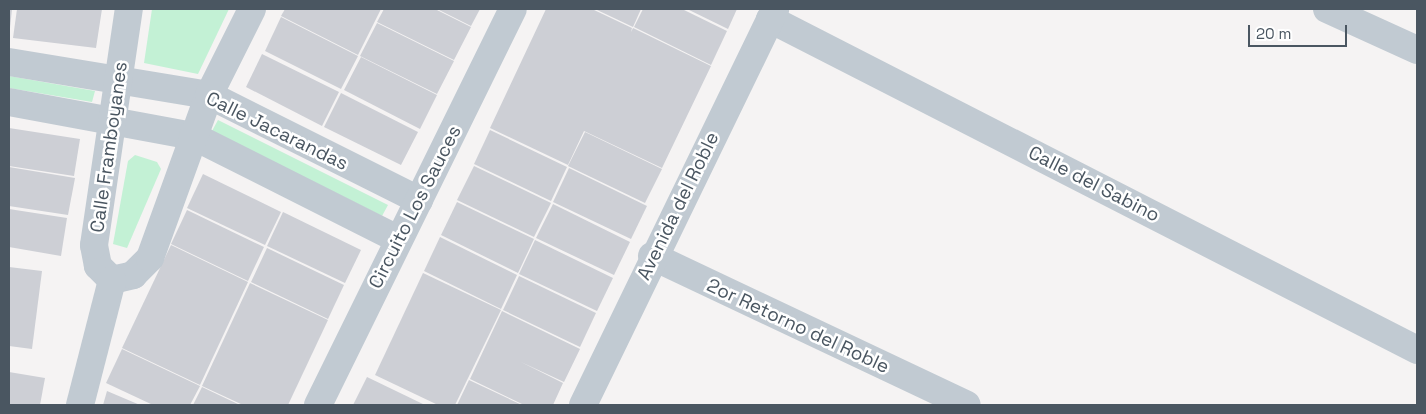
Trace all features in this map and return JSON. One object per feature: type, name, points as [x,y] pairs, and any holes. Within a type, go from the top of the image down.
[{"type":"street","name":"Calle Framboyanes","points":[[112,280],[98,266],[94,245],[129,9]]},
{"type":"street","points":[[80,405],[112,280],[133,275],[150,258],[209,95],[252,9]]},
{"type":"street","name":"Circuito Los Sauces","points":[[318,405],[398,238],[419,200],[512,9]]},
{"type":"street","points":[[1331,9],[1417,50]]},
{"type":"street","name":"Avenida del Roble","points":[[583,405],[652,256],[772,14]]},
{"type":"street","name":"Calle del Sabino","points":[[772,14],[1417,350]]},
{"type":"street","name":"Calle Jacarandas","points":[[9,62],[209,95],[419,200]]},
{"type":"street","points":[[9,102],[193,136],[398,238]]},
{"type":"street","name":"2or Retorno del Roble","points":[[652,256],[950,402]]},
{"type":"green space","points":[[152,9],[229,9],[198,74],[144,63]]},
{"type":"green space","points":[[9,76],[95,91],[92,102],[9,88]]},
{"type":"green space","points":[[218,120],[388,205],[382,216],[212,131]]},
{"type":"green space","points":[[135,155],[157,162],[161,169],[127,248],[113,244],[128,161]]},
{"type":"building","points":[[9,9],[12,9],[10,28],[9,28]]},
{"type":"building","points":[[17,9],[102,9],[96,48],[13,38]]},
{"type":"building","points":[[285,9],[381,9],[358,55],[281,16]]},
{"type":"building","points":[[384,9],[435,9],[471,27],[454,60],[377,22]]},
{"type":"building","points":[[437,9],[480,9],[471,26]]},
{"type":"building","points":[[546,9],[592,9],[632,28],[631,32],[633,28],[711,66],[662,168],[584,131],[568,165],[490,128]]},
{"type":"building","points":[[595,9],[641,9],[633,27]]},
{"type":"building","points":[[643,9],[682,9],[727,31],[711,65],[634,27]]},
{"type":"building","points":[[687,9],[737,9],[728,29]]},
{"type":"building","points":[[281,17],[358,56],[341,89],[265,51]]},
{"type":"building","points":[[377,23],[454,61],[437,94],[360,56]]},
{"type":"building","points":[[262,54],[339,92],[322,126],[246,87]]},
{"type":"building","points":[[361,57],[437,95],[420,129],[344,90]]},
{"type":"building","points":[[341,93],[418,132],[401,165],[324,127]]},
{"type":"building","points":[[9,128],[80,139],[74,176],[9,166]]},
{"type":"building","points":[[490,130],[567,167],[551,201],[474,164]]},
{"type":"building","points":[[585,132],[662,169],[645,203],[568,166]]},
{"type":"building","points":[[474,166],[551,203],[534,237],[457,200]]},
{"type":"building","points":[[9,167],[75,178],[68,215],[9,206]]},
{"type":"building","points":[[569,168],[647,206],[631,239],[553,202]]},
{"type":"building","points":[[203,174],[281,212],[265,245],[187,208]]},
{"type":"building","points":[[457,202],[534,239],[518,273],[441,235]]},
{"type":"building","points":[[553,204],[630,242],[614,275],[536,238]]},
{"type":"building","points":[[9,209],[67,218],[61,256],[9,247]]},
{"type":"building","points":[[187,210],[264,247],[248,281],[171,244]]},
{"type":"building","points":[[283,212],[361,250],[345,283],[267,246]]},
{"type":"building","points":[[440,237],[517,275],[501,309],[424,271]]},
{"type":"building","points":[[535,240],[613,278],[597,311],[519,274]]},
{"type":"building","points":[[171,245],[248,282],[200,385],[122,348]]},
{"type":"building","points":[[267,248],[344,285],[328,319],[251,282]]},
{"type":"building","points":[[9,267],[42,271],[32,349],[9,346]]},
{"type":"building","points":[[423,273],[501,310],[455,405],[438,405],[375,375]]},
{"type":"building","points":[[519,276],[596,313],[580,347],[503,310]]},
{"type":"building","points":[[250,283],[328,320],[288,405],[243,405],[202,386]]},
{"type":"building","points":[[502,311],[580,349],[564,382],[521,362],[563,383],[553,405],[524,405],[470,379]]},
{"type":"building","points":[[122,349],[200,386],[190,405],[153,405],[106,383]]},
{"type":"building","points":[[9,372],[45,378],[40,405],[9,405]]},
{"type":"building","points":[[367,377],[425,405],[353,405]]},
{"type":"building","points":[[469,380],[522,405],[457,405]]},
{"type":"building","points":[[202,387],[240,405],[193,405]]},
{"type":"building","points":[[107,391],[140,405],[103,405]]}]
